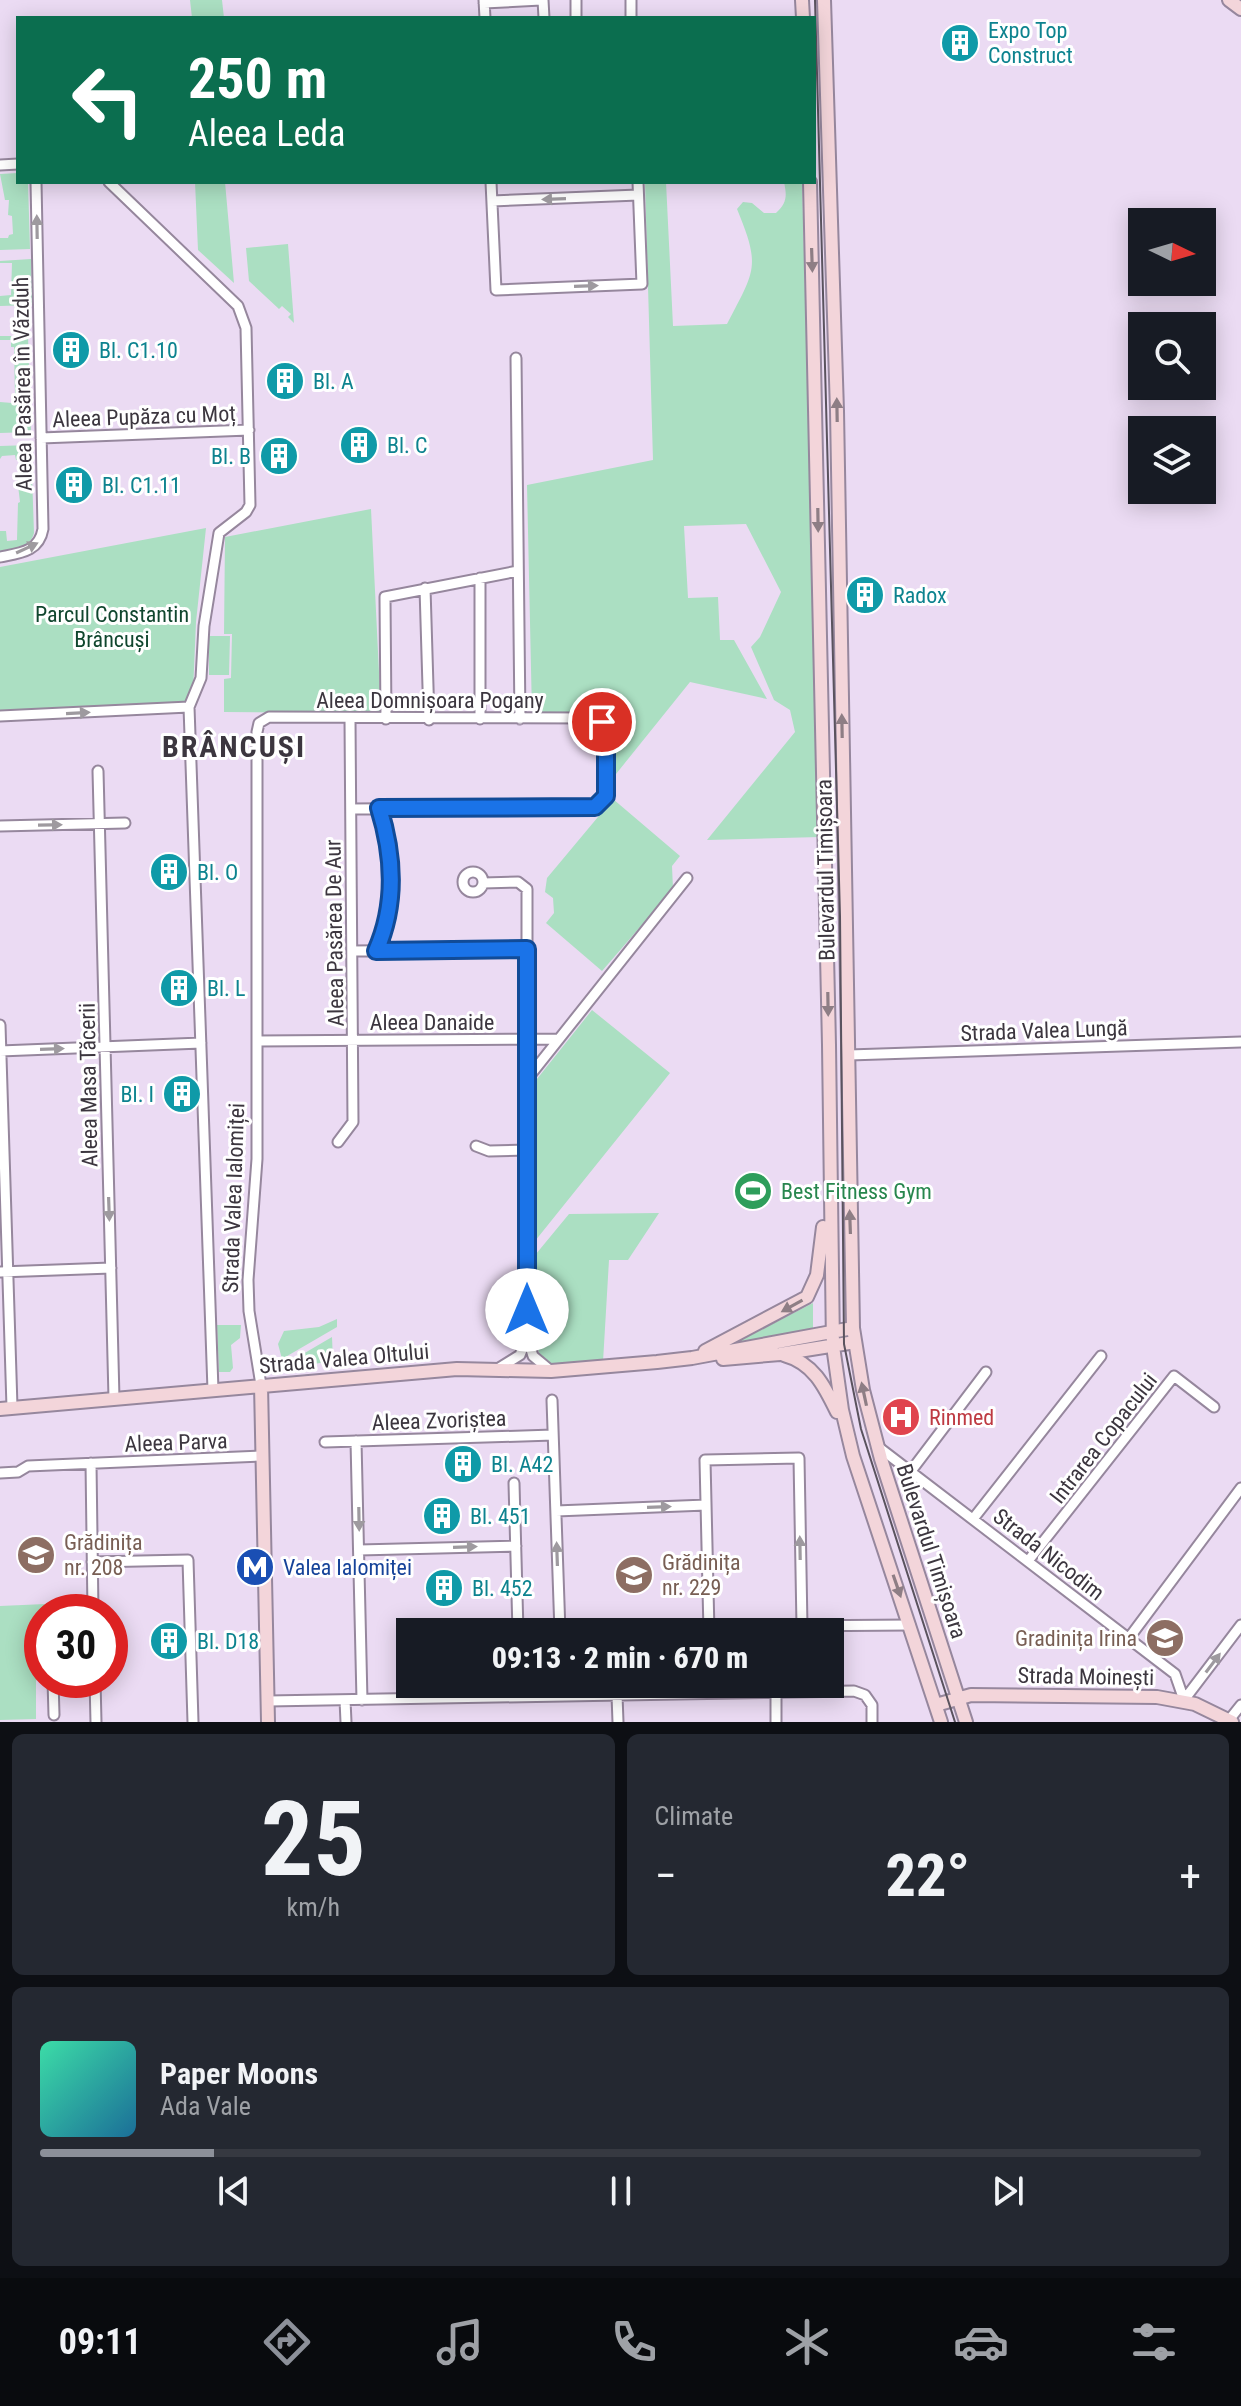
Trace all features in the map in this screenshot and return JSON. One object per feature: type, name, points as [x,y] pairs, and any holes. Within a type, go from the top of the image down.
[{"type":"main road","name":"Bulevardul Timișoara","points":[[824,0],[837,411],[854,1335],[877,1446],[966,1722]]},
{"type":"main road","name":"Bulevardul Timișoara","points":[[810,184],[829,1031],[832,1339],[847,1432],[941,1722]]},
{"type":"main road","points":[[820,624],[840,624]]},
{"type":"main road","points":[[692,1358],[802,1301],[811,1292],[817,1275],[829,1184]]},
{"type":"main road","points":[[830,1255],[851,1253]]},
{"type":"main road","name":"Strada Valea Oltului","points":[[6,1408],[428,1371],[499,1368],[551,1371],[692,1358],[854,1335]]},
{"type":"main road","name":"Strada Valea Oltului","points":[[692,1358],[733,1359],[780,1354],[832,1339]]},
{"type":"main road","points":[[780,1354],[798,1359],[810,1367],[847,1432]]},
{"type":"main road","name":"Strada Valea Ialomiței","points":[[261,1385],[268,1722]]},
{"type":"main road","name":"Strada Moinești","points":[[936,1705],[971,1695],[1126,1695],[1184,1700],[1231,1721]]},
{"type":"street","points":[[484,1],[542,0]]},
{"type":"street","name":"Aleea Pasărea în Văzduh","points":[[0,557],[32,549],[42,536],[36,184]]},
{"type":"street","points":[[111,184],[240,310],[246,328],[250,505],[246,512],[219,533],[204,626],[201,678],[189,707],[213,1390]]},
{"type":"street","points":[[491,184],[496,290],[642,284],[638,184]]},
{"type":"street","points":[[492,201],[638,195]]},
{"type":"street","points":[[516,358],[520,719]]},
{"type":"street","name":"Aleea Pupăza cu Moț","points":[[41,438],[249,430]]},
{"type":"street","points":[[386,719],[385,597],[518,571]]},
{"type":"street","points":[[480,578],[480,719]]},
{"type":"street","points":[[425,588],[429,720]]},
{"type":"street","points":[[0,716],[189,707]]},
{"type":"street","name":"Aleea Domnișoara Pogany","points":[[259,723],[269,717],[429,720],[596,718],[606,730],[606,796],[595,807],[379,808]]},
{"type":"street","name":"Aleea Pasărea De Aur","points":[[338,1142],[353,1122],[350,719]]},
{"type":"street","name":"Strada Valea Ialomiței","points":[[259,723],[256,1172],[248,1280],[261,1385]]},
{"type":"street","name":"Aleea Masa Tăcerii","points":[[98,771],[114,1398]]},
{"type":"street","points":[[351,809],[379,808]]},
{"type":"street","name":"Aleea Pasărea De Aur","points":[[376,951],[387,918],[391,890],[391,863],[379,808]]},
{"type":"street","points":[[0,826],[125,823]]},
{"type":"street","points":[[528,1078],[687,878]]},
{"type":"street","points":[[483,883],[518,882],[525,885],[527,1337],[533,1356],[551,1371]]},
{"type":"street","points":[[353,951],[527,949]]},
{"type":"street","points":[[0,1025],[6,1408]]},
{"type":"street","name":"Aleea Danaide","points":[[257,1041],[559,1039]]},
{"type":"street","name":"Strada Valea Lungă","points":[[849,1055],[1241,1042]]},
{"type":"street","points":[[0,1051],[201,1043]]},
{"type":"street","points":[[476,1146],[489,1151],[527,1150]]},
{"type":"street","points":[[4,1272],[111,1268]]},
{"type":"street","points":[[499,1368],[520,1355],[527,1337]]},
{"type":"street","points":[[973,1519],[1101,1356]]},
{"type":"street","points":[[911,1471],[986,1372]]},
{"type":"street","name":"Intrarea Copacului","points":[[1028,1561],[1174,1376],[1214,1407]]},
{"type":"street","points":[[552,1400],[560,1618]]},
{"type":"street","name":"Aleea Zvoriștea","points":[[325,1442],[553,1435]]},
{"type":"street","points":[[356,1441],[362,1700]]},
{"type":"street","name":"Strada Nicodim","points":[[877,1446],[1175,1674],[1184,1700]]},
{"type":"street","name":"Aleea Parva","points":[[0,1473],[18,1472],[28,1466],[262,1456]]},
{"type":"street","points":[[709,1618],[705,1460],[799,1458],[802,1618]]},
{"type":"street","points":[[91,1463],[93,1594]]},
{"type":"street","points":[[514,1483],[518,1618]]},
{"type":"street","points":[[1129,1638],[1241,1488]]},
{"type":"street","points":[[556,1511],[706,1505]]},
{"type":"street","points":[[359,1550],[516,1546]]},
{"type":"street","points":[[92,1562],[188,1560],[193,1722]]},
{"type":"street","points":[[844,1626],[910,1625]]},
{"type":"street","points":[[1184,1700],[1241,1625]]},
{"type":"street","points":[[844,1692],[865,1695],[872,1705],[872,1722]]},
{"type":"street","points":[[54,1698],[54,1715]]},
{"type":"street","points":[[95,1698],[96,1722]]},
{"type":"street","points":[[268,1701],[462,1698]]},
{"type":"street","points":[[617,1698],[618,1722]]},
{"type":"street","points":[[776,1698],[776,1722]]},
{"type":"street","points":[[345,1700],[346,1722]]},
{"type":"street","points":[[1231,1721],[1241,1705]]},
{"type":"green space","points":[[190,0],[222,0],[224,16],[192,16]]},
{"type":"green space","points":[[16,173],[16,184],[28,184],[30,249],[0,250],[0,238],[13,234],[12,216],[8,215],[9,200],[5,200],[0,174]]},
{"type":"green space","points":[[195,184],[225,184],[234,283],[198,250]]},
{"type":"green space","points":[[645,184],[666,184],[673,326],[727,324],[752,268],[750,244],[737,209],[743,202],[752,203],[764,213],[776,213],[785,199],[784,184],[802,184],[820,837],[707,840],[795,732],[790,710],[774,700],[751,647],[760,637],[781,592],[746,524],[684,526],[688,598],[718,597],[720,640],[734,640],[767,699],[690,682],[612,779],[609,711],[532,714],[527,485],[653,460]]},
{"type":"green space","points":[[288,244],[294,323],[288,317],[291,314],[282,306],[279,309],[249,281],[246,248]]},
{"type":"green space","points":[[31,259],[32,305],[0,306],[0,296],[11,295],[12,263],[0,261]]},
{"type":"green space","points":[[0,336],[28,336],[31,432],[0,433],[0,402],[12,403],[12,396],[15,395],[14,347],[11,347],[11,340],[0,340]]},
{"type":"green space","points":[[31,445],[34,533],[25,545],[0,551],[0,531],[6,531],[7,541],[17,540],[20,502],[17,477],[19,460],[15,455],[0,459],[0,446]]},
{"type":"green space","points":[[371,509],[381,713],[224,712],[224,679],[231,678],[232,634],[224,634],[225,537]]},
{"type":"green space","name":"Parcul Constantin Brâncuși","points":[[206,528],[196,622],[193,692],[187,703],[0,710],[0,567]]},
{"type":"green space","points":[[209,636],[230,636],[229,675],[209,675]]},
{"type":"green space","points":[[613,799],[680,856],[672,866],[673,889],[602,971],[546,923],[554,913],[553,898],[545,892],[547,878]]},
{"type":"green space","points":[[592,1010],[670,1073],[535,1241],[537,1079]]},
{"type":"green space","points":[[659,1213],[628,1260],[609,1260],[603,1362],[553,1365],[540,1355],[536,1344],[536,1254],[569,1214]]},
{"type":"green space","points":[[813,1303],[813,1328],[741,1342],[741,1340]]},
{"type":"green space","points":[[337,1319],[337,1327],[282,1359],[278,1344],[284,1331],[319,1327]]},
{"type":"green space","points":[[217,1325],[241,1325],[240,1338],[231,1345],[233,1368],[230,1372],[219,1372]]},
{"type":"green space","points":[[332,1337],[333,1361],[307,1365],[291,1361]]},
{"type":"green space","points":[[24,1605],[24,1698],[36,1698],[36,1719],[0,1720],[0,1606]]},
{"type":"tram line","points":[[815,0],[815,16]]},
{"type":"tram line","points":[[816,37],[840,916],[844,1344],[861,1429],[955,1722]]},
{"type":"place","name":"Expo Top Construct","points":[[960,43]]},
{"type":"place","name":"Bl. C1.10","points":[[71,350]]},
{"type":"place","name":"Bl. A","points":[[285,381]]},
{"type":"place","name":"Bl. C","points":[[359,445]]},
{"type":"place","name":"Bl. B","points":[[279,456]]},
{"type":"place","name":"Bl. C1.11","points":[[74,485]]},
{"type":"place","name":"Radox","points":[[865,595]]},
{"type":"place","name":"Bl. O","points":[[169,872]]},
{"type":"place","name":"Bl. L","points":[[179,988]]},
{"type":"place","name":"Bl. I","points":[[182,1094]]},
{"type":"place","name":"Best Fitness Gym","points":[[753,1191]]},
{"type":"place","name":"Rinmed","points":[[901,1417]]},
{"type":"place","name":"Bl. A42","points":[[463,1464]]},
{"type":"place","name":"Bl. 451","points":[[442,1516]]},
{"type":"place","name":"Grădinița nr. 208","points":[[36,1555]]},
{"type":"place","name":"Valea Ialomiței","points":[[255,1567]]},
{"type":"place","name":"Grădinița nr. 229","points":[[634,1575]]},
{"type":"place","name":"Bl. 452","points":[[444,1588]]},
{"type":"place","name":"Gradinița Irina","points":[[1165,1638]]},
{"type":"place","name":"Bl. D18","points":[[169,1641]]},
{"type":"district","name":"BRÂNCUȘI","points":[[234,747]]},
{"type":"route","points":[[527,1310],[527,949],[376,951],[387,918],[391,890],[391,863],[379,808],[595,807],[606,796],[606,730],[602,722]]}]
